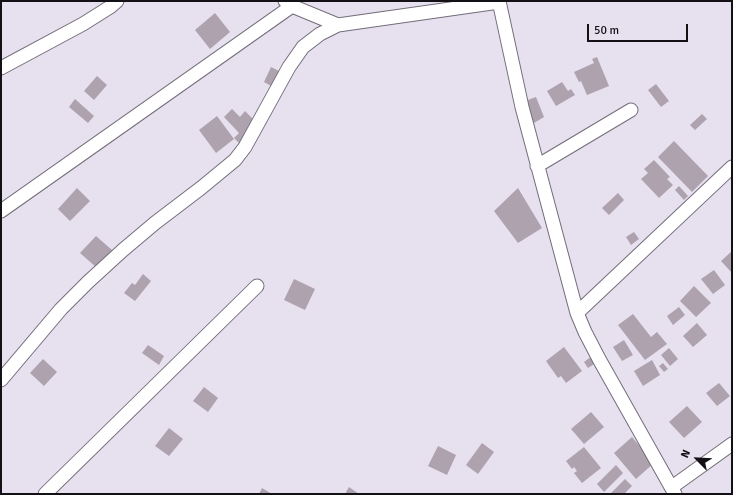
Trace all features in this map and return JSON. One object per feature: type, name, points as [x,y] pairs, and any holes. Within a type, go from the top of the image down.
[{"type":"street","points":[[1,68],[83,24],[117,1]]},
{"type":"street","points":[[1,380],[61,309],[88,282],[155,223],[235,160],[245,147],[289,67],[303,47],[320,34],[338,25],[499,2],[537,166],[577,313],[598,359],[673,491],[732,444]]},
{"type":"street","points":[[1,210],[289,3],[305,6],[338,25]]},
{"type":"street","points":[[537,166],[631,110]]},
{"type":"street","points":[[577,313],[732,167]]},
{"type":"street","points":[[44,494],[256,286]]},
{"type":"building","points":[[215,13],[230,32],[210,49],[195,30]]},
{"type":"building","points":[[597,57],[609,86],[587,95],[581,81],[579,82],[574,72],[594,63],[592,59]]},
{"type":"building","points":[[271,67],[281,72],[273,87],[264,82]]},
{"type":"building","points":[[97,76],[107,85],[94,100],[84,91]]},
{"type":"building","points":[[562,82],[568,91],[571,89],[575,95],[556,106],[547,91]]},
{"type":"building","points":[[656,84],[669,101],[661,107],[648,90]]},
{"type":"building","points":[[536,97],[544,117],[534,123],[525,101]]},
{"type":"building","points":[[75,99],[94,116],[88,123],[69,107]]},
{"type":"building","points":[[232,109],[240,117],[245,111],[254,120],[248,126],[252,130],[239,143],[234,138],[239,133],[224,117]]},
{"type":"building","points":[[702,114],[707,119],[695,130],[690,125]]},
{"type":"building","points":[[217,116],[234,139],[216,153],[199,130]]},
{"type":"building","points":[[674,141],[708,176],[692,192],[658,157]]},
{"type":"building","points":[[654,160],[670,177],[667,179],[673,185],[659,198],[641,179],[648,173],[644,169]]},
{"type":"building","points":[[679,186],[688,196],[684,200],[675,190]]},
{"type":"building","points":[[77,188],[90,201],[70,221],[58,209]]},
{"type":"building","points":[[518,188],[542,228],[518,243],[494,211]]},
{"type":"building","points":[[618,193],[624,200],[609,215],[602,208]]},
{"type":"building","points":[[634,232],[639,239],[631,245],[626,237]]},
{"type":"building","points":[[96,236],[112,250],[97,268],[80,253]]},
{"type":"building","points":[[732,251],[732,273],[721,261]]},
{"type":"building","points":[[714,270],[725,285],[713,294],[701,279]]},
{"type":"building","points":[[143,274],[151,281],[135,301],[124,293],[132,283],[135,285]]},
{"type":"building","points":[[294,279],[315,289],[305,310],[284,300]]},
{"type":"building","points":[[694,286],[711,303],[696,317],[680,301]]},
{"type":"building","points":[[679,307],[685,315],[673,325],[667,316]]},
{"type":"building","points":[[633,314],[651,337],[657,332],[667,344],[645,360],[618,325]]},
{"type":"building","points":[[697,323],[707,335],[693,347],[683,336]]},
{"type":"building","points":[[624,340],[633,355],[622,361],[613,347]]},
{"type":"building","points":[[148,345],[164,356],[159,365],[142,353]]},
{"type":"building","points":[[564,347],[582,371],[566,383],[561,376],[558,378],[546,361]]},
{"type":"building","points":[[669,348],[678,359],[670,366],[661,355]]},
{"type":"building","points":[[592,356],[597,362],[588,368],[584,362]]},
{"type":"building","points":[[43,359],[57,372],[44,386],[30,373]]},
{"type":"building","points":[[652,360],[660,375],[643,386],[634,371]]},
{"type":"building","points":[[663,363],[668,369],[664,372],[659,366]]},
{"type":"building","points":[[719,383],[730,396],[717,406],[706,393]]},
{"type":"building","points":[[204,387],[218,398],[208,412],[193,401]]},
{"type":"building","points":[[687,406],[702,422],[684,438],[669,422]]},
{"type":"building","points":[[591,412],[604,427],[584,444],[571,429]]},
{"type":"building","points":[[169,428],[183,439],[169,456],[155,446]]},
{"type":"building","points":[[632,437],[654,463],[636,479],[614,453]]},
{"type":"building","points":[[482,443],[494,452],[478,474],[466,465]]},
{"type":"building","points":[[438,446],[456,455],[447,475],[428,466]]},
{"type":"building","points":[[584,447],[601,468],[582,483],[574,473],[577,471],[574,467],[572,469],[566,461]]},
{"type":"building","points":[[616,465],[623,473],[604,492],[597,484]]},
{"type":"building","points":[[625,479],[632,486],[624,494],[610,494]]},
{"type":"building","points":[[349,487],[359,494],[345,494]]},
{"type":"building","points":[[262,488],[272,494],[259,494]]}]
